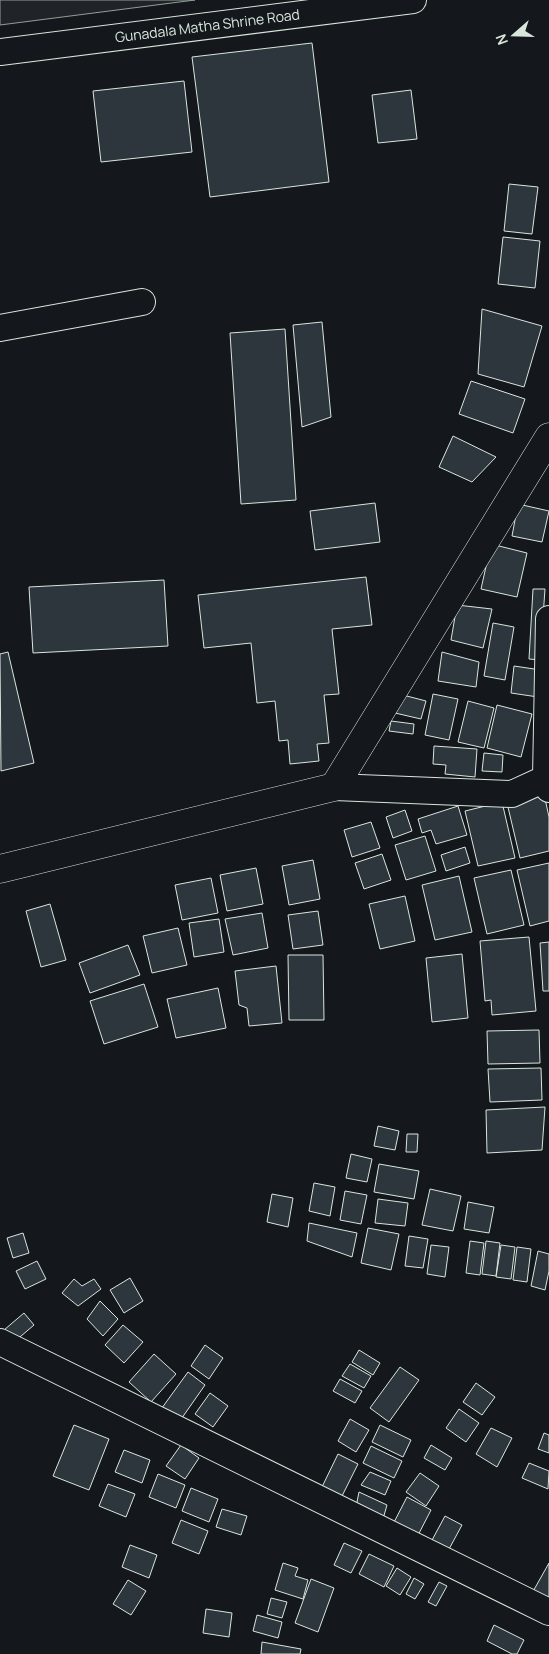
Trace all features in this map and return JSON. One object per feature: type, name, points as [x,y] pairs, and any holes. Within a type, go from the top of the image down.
[{"type":"street","name":"Gunadala Matha Shrine Road","points":[[0,52],[413,0]]},
{"type":"street","points":[[0,328],[142,302]]},
{"type":"street","points":[[334,787],[549,437]]},
{"type":"street","points":[[0,869],[334,787],[512,794],[548,782],[549,619]]},
{"type":"street","points":[[0,1342],[549,1612]]},
{"type":"shaded area","points":[[0,0],[195,0],[0,25]]},
{"type":"building","points":[[312,43],[329,182],[210,197],[192,57]]},
{"type":"building","points":[[184,81],[192,152],[101,162],[93,91]]},
{"type":"building","points":[[411,90],[417,139],[378,143],[372,95]]},
{"type":"building","points":[[509,184],[538,187],[532,234],[504,231]]},
{"type":"building","points":[[503,237],[540,241],[535,288],[498,284]]},
{"type":"building","points":[[482,309],[542,326],[524,387],[478,374]]},
{"type":"building","points":[[322,322],[331,417],[302,427],[293,325]]},
{"type":"building","points":[[285,329],[296,500],[241,504],[230,333]]},
{"type":"building","points":[[471,381],[525,399],[513,433],[459,414]]},
{"type":"building","points":[[453,436],[496,457],[472,482],[439,467]]},
{"type":"building","points":[[375,503],[380,542],[315,550],[310,511]]},
{"type":"building","points":[[518,504],[549,511],[542,542],[512,536]]},
{"type":"building","points":[[491,544],[527,553],[517,597],[481,589]]},
{"type":"building","points":[[366,577],[372,625],[332,629],[339,694],[324,695],[329,743],[317,744],[319,761],[290,764],[288,740],[279,741],[275,701],[257,703],[251,643],[204,648],[198,595]]},
{"type":"building","points":[[164,580],[168,646],[33,653],[29,587]]},
{"type":"building","points":[[533,589],[545,589],[540,660],[529,659]]},
{"type":"building","points":[[457,605],[492,609],[483,648],[451,640]]},
{"type":"building","points":[[493,623],[514,627],[505,680],[484,676]]},
{"type":"building","points":[[8,652],[34,763],[1,771],[0,654]]},
{"type":"building","points":[[442,652],[479,662],[476,687],[438,681]]},
{"type":"building","points":[[514,666],[541,670],[538,697],[511,693]]},
{"type":"building","points":[[399,694],[426,701],[421,719],[395,713]]},
{"type":"building","points":[[433,694],[458,699],[449,740],[425,735]]},
{"type":"building","points":[[468,701],[494,708],[484,748],[458,742]]},
{"type":"building","points":[[497,705],[532,714],[521,757],[487,748]]},
{"type":"building","points":[[391,721],[414,724],[413,734],[389,731]]},
{"type":"building","points":[[434,746],[477,749],[475,777],[445,774],[446,765],[433,764]]},
{"type":"building","points":[[484,753],[503,755],[502,772],[482,771]]},
{"type":"building","points":[[544,794],[549,817],[549,851],[520,858],[507,803]]},
{"type":"building","points":[[502,802],[515,858],[478,866],[465,811]]},
{"type":"building","points":[[458,806],[467,835],[436,844],[431,830],[422,833],[418,819]]},
{"type":"building","points":[[405,810],[412,831],[393,838],[386,817]]},
{"type":"building","points":[[371,822],[380,848],[352,857],[344,830]]},
{"type":"building","points":[[425,836],[436,871],[406,880],[395,845]]},
{"type":"building","points":[[465,847],[470,863],[446,871],[441,855]]},
{"type":"building","points":[[382,854],[391,880],[364,889],[355,863]]},
{"type":"building","points":[[313,860],[320,899],[289,905],[282,866]]},
{"type":"building","points":[[549,863],[549,921],[530,926],[517,870]]},
{"type":"building","points":[[256,868],[263,904],[227,911],[220,875]]},
{"type":"building","points":[[511,870],[524,925],[487,934],[474,878]]},
{"type":"building","points":[[459,876],[472,932],[435,940],[422,885]]},
{"type":"building","points":[[211,878],[218,913],[182,920],[175,885]]},
{"type":"building","points":[[405,896],[415,941],[380,949],[369,904]]},
{"type":"building","points":[[50,904],[66,960],[41,967],[26,911]]},
{"type":"building","points":[[318,911],[323,945],[293,949],[288,915]]},
{"type":"building","points":[[262,913],[268,948],[233,955],[225,919]]},
{"type":"building","points":[[219,919],[224,952],[194,957],[189,923]]},
{"type":"building","points":[[178,928],[187,965],[152,973],[143,936]]},
{"type":"building","points":[[529,937],[536,1011],[492,1015],[491,1000],[485,1001],[480,941]]},
{"type":"building","points":[[549,942],[549,991],[543,991],[540,943]]},
{"type":"building","points":[[128,945],[140,975],[90,993],[79,963]]},
{"type":"building","points":[[462,954],[468,1018],[432,1022],[426,958]]},
{"type":"building","points":[[288,955],[323,955],[324,1020],[289,1020]]},
{"type":"building","points":[[276,966],[282,1023],[249,1026],[247,1008],[239,1005],[235,971]]},
{"type":"building","points":[[144,984],[158,1027],[104,1044],[90,1001]]},
{"type":"building","points":[[218,988],[226,1028],[176,1038],[167,999]]},
{"type":"building","points":[[539,1030],[540,1063],[488,1064],[487,1031]]},
{"type":"building","points":[[541,1068],[542,1100],[490,1102],[488,1069]]},
{"type":"building","points":[[545,1107],[542,1150],[487,1153],[486,1110]]},
{"type":"building","points":[[378,1126],[399,1131],[395,1150],[374,1146]]},
{"type":"building","points":[[407,1134],[418,1134],[417,1152],[406,1152]]},
{"type":"building","points":[[351,1154],[372,1159],[367,1182],[346,1178]]},
{"type":"building","points":[[379,1164],[419,1171],[414,1199],[374,1192]]},
{"type":"building","points":[[314,1183],[335,1187],[330,1216],[309,1211]]},
{"type":"building","points":[[430,1189],[461,1196],[453,1231],[422,1225]]},
{"type":"building","points":[[345,1191],[367,1195],[361,1224],[340,1220]]},
{"type":"building","points":[[272,1194],[293,1198],[288,1227],[267,1222]]},
{"type":"building","points":[[378,1199],[408,1203],[405,1226],[375,1223]]},
{"type":"building","points":[[468,1202],[494,1207],[489,1233],[464,1229]]},
{"type":"building","points":[[309,1223],[357,1233],[352,1257],[307,1241]]},
{"type":"building","points":[[368,1228],[399,1234],[391,1270],[361,1263]]},
{"type":"building","points":[[23,1233],[29,1253],[13,1258],[7,1238]]},
{"type":"building","points":[[409,1236],[428,1239],[423,1268],[405,1266]]},
{"type":"building","points":[[470,1241],[484,1243],[480,1275],[466,1273]]},
{"type":"building","points":[[486,1241],[500,1243],[496,1276],[482,1274]]},
{"type":"building","points":[[431,1245],[449,1247],[445,1277],[427,1274]]},
{"type":"building","points":[[501,1245],[515,1247],[511,1279],[496,1277]]},
{"type":"building","points":[[517,1247],[531,1249],[527,1282],[513,1280]]},
{"type":"building","points":[[538,1251],[549,1254],[549,1271],[545,1290],[531,1286]]},
{"type":"building","points":[[37,1261],[46,1279],[25,1289],[16,1271]]},
{"type":"building","points":[[130,1278],[143,1301],[124,1313],[110,1290]]},
{"type":"building","points":[[74,1279],[82,1286],[94,1279],[101,1289],[78,1306],[62,1293]]},
{"type":"building","points":[[100,1301],[118,1319],[103,1336],[87,1319]]},
{"type":"building","points":[[24,1313],[34,1325],[14,1342],[4,1330]]},
{"type":"building","points":[[123,1325],[143,1342],[124,1363],[105,1345]]},
{"type":"building","points":[[205,1345],[223,1358],[209,1379],[191,1366]]},
{"type":"building","points":[[359,1350],[380,1363],[373,1375],[352,1362]]},
{"type":"building","points":[[154,1354],[176,1374],[151,1402],[129,1382]]},
{"type":"building","points":[[350,1364],[371,1376],[364,1388],[342,1376]]},
{"type":"building","points":[[400,1367],[419,1380],[389,1422],[370,1408]]},
{"type":"building","points":[[188,1372],[205,1385],[177,1425],[159,1412]]},
{"type":"building","points":[[340,1379],[362,1391],[355,1403],[333,1391]]},
{"type":"building","points":[[476,1383],[495,1397],[482,1415],[463,1402]]},
{"type":"building","points":[[210,1393],[228,1406],[213,1427],[195,1414]]},
{"type":"building","points":[[459,1409],[479,1423],[466,1442],[446,1428]]},
{"type":"building","points":[[350,1419],[369,1430],[356,1452],[338,1441]]},
{"type":"building","points":[[74,1425],[109,1439],[89,1490],[53,1476]]},
{"type":"building","points":[[380,1425],[411,1440],[403,1457],[372,1442]]},
{"type":"building","points":[[491,1428],[512,1438],[497,1467],[476,1454]]},
{"type":"building","points":[[544,1433],[549,1435],[549,1453],[538,1449]]},
{"type":"building","points":[[181,1445],[199,1458],[185,1479],[166,1466]]},
{"type":"building","points":[[431,1445],[452,1458],[445,1470],[424,1458]]},
{"type":"building","points":[[371,1446],[402,1461],[394,1478],[363,1463]]},
{"type":"building","points":[[124,1450],[150,1460],[142,1483],[115,1472]]},
{"type":"building","points":[[338,1454],[358,1464],[341,1498],[321,1489]]},
{"type":"building","points":[[529,1463],[549,1471],[548,1489],[522,1478]]},
{"type":"building","points":[[370,1472],[391,1481],[385,1495],[361,1485]]},
{"type":"building","points":[[420,1473],[439,1486],[426,1506],[406,1492]]},
{"type":"building","points":[[158,1474],[185,1485],[176,1508],[149,1497]]},
{"type":"building","points":[[108,1484],[135,1494],[126,1517],[99,1506]]},
{"type":"building","points":[[191,1488],[218,1499],[209,1522],[182,1511]]},
{"type":"building","points":[[359,1492],[387,1505],[383,1519],[356,1507]]},
{"type":"building","points":[[407,1497],[431,1510],[414,1543],[390,1530]]},
{"type":"building","points":[[222,1509],[247,1516],[241,1535],[216,1527]]},
{"type":"building","points":[[445,1516],[462,1525],[448,1551],[431,1542]]},
{"type":"building","points":[[181,1520],[208,1531],[199,1554],[172,1543]]},
{"type":"building","points":[[344,1543],[362,1551],[351,1573],[334,1565]]},
{"type":"building","points":[[130,1545],[157,1555],[149,1578],[122,1567]]},
{"type":"building","points":[[369,1554],[394,1566],[384,1587],[359,1574]]},
{"type":"building","points":[[283,1563],[298,1568],[295,1576],[308,1580],[303,1599],[275,1590]]},
{"type":"building","points":[[549,1563],[549,1606],[531,1595]]},
{"type":"building","points":[[397,1568],[411,1577],[400,1595],[386,1586]]},
{"type":"building","points":[[414,1578],[424,1584],[415,1599],[406,1594]]},
{"type":"building","points":[[311,1579],[334,1588],[318,1632],[295,1623]]},
{"type":"building","points":[[128,1580],[146,1591],[131,1615],[113,1604]]},
{"type":"building","points":[[439,1582],[447,1586],[436,1606],[428,1602]]},
{"type":"building","points":[[271,1598],[287,1602],[282,1618],[267,1614]]},
{"type":"building","points":[[206,1609],[232,1613],[229,1637],[203,1633]]},
{"type":"building","points":[[257,1615],[282,1622],[278,1638],[253,1631]]},
{"type":"building","points":[[494,1625],[524,1640],[517,1654],[512,1654],[487,1641]]},
{"type":"building","points":[[262,1642],[301,1649],[300,1654],[261,1654]]}]
